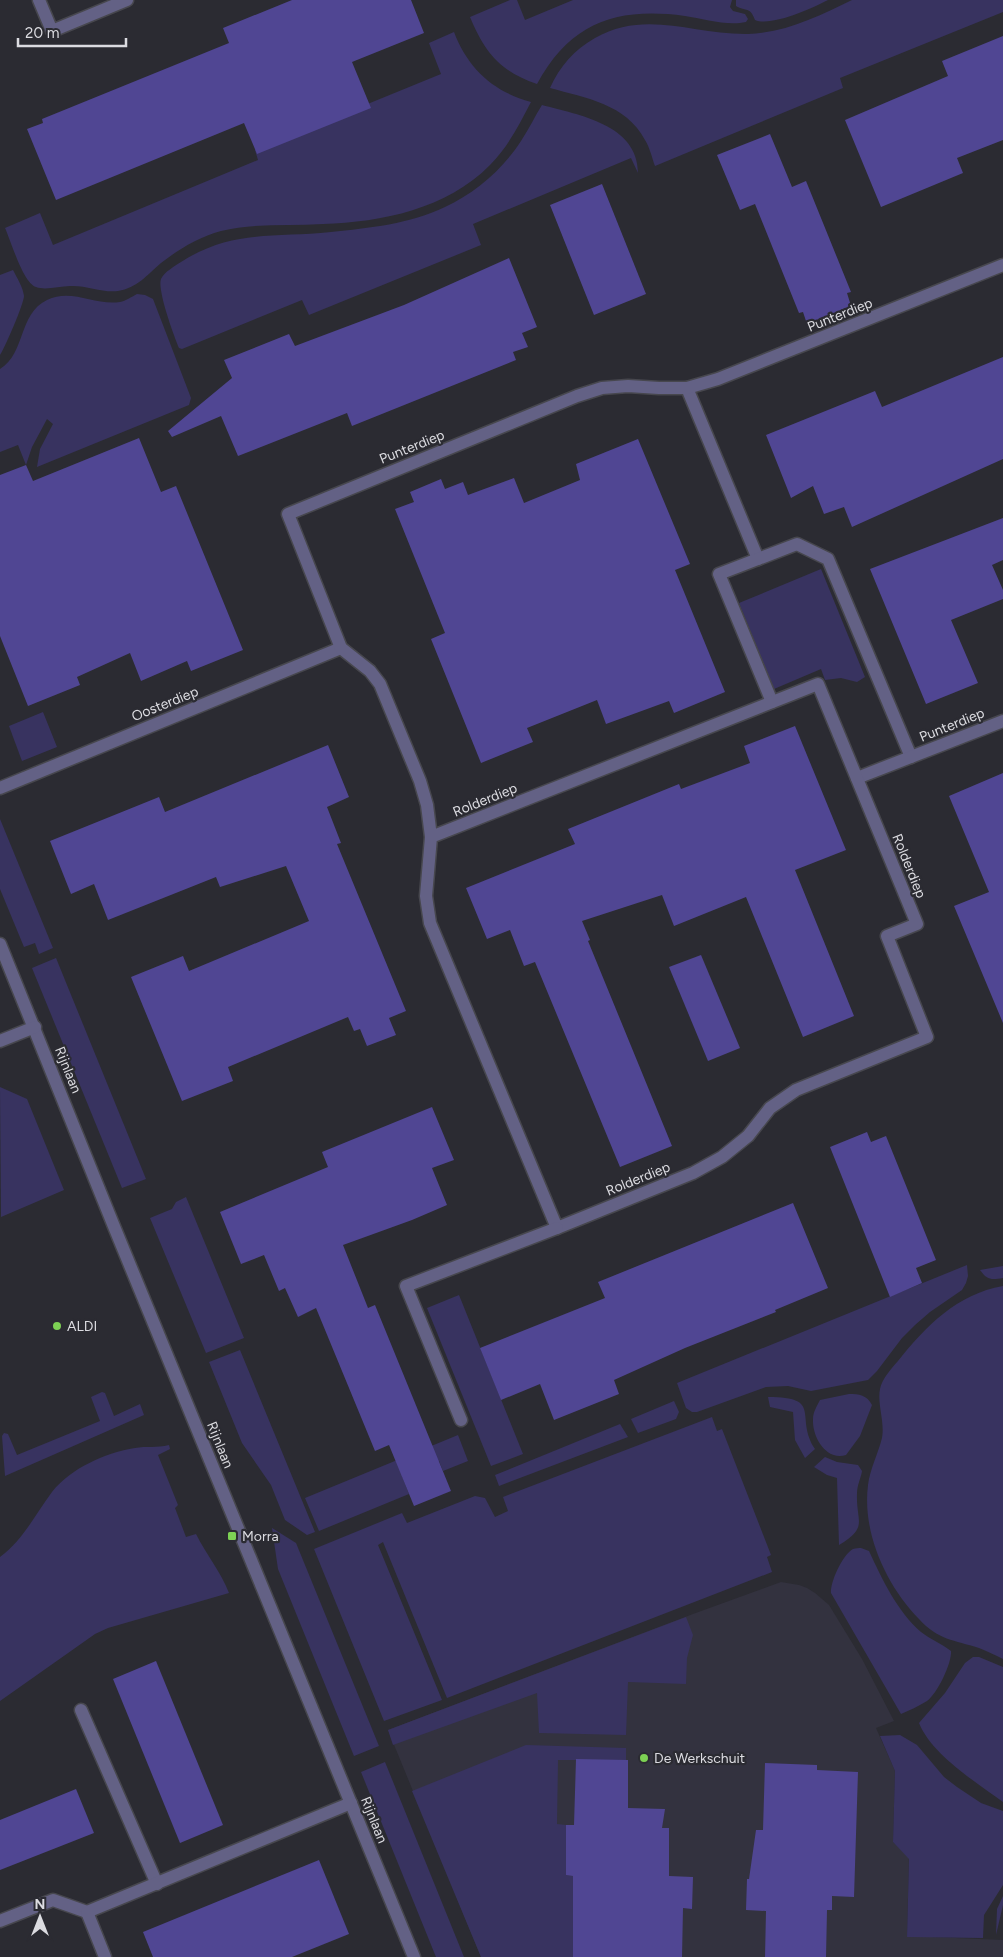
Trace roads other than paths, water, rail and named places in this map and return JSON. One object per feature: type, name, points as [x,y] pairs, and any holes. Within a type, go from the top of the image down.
[{"type":"street","points":[[39,0],[52,31],[127,0]]},
{"type":"street","name":"Punterdiep","points":[[341,648],[288,514],[577,396],[602,388],[628,386],[687,388],[744,370],[1003,265]]},
{"type":"street","points":[[687,388],[758,559]]},
{"type":"street","name":"Punterdiep","points":[[772,702],[719,574],[797,544],[828,559],[911,757]]},
{"type":"street","points":[[341,648],[370,671],[380,684],[420,781],[428,805],[431,837],[426,896],[430,923],[557,1228]]},
{"type":"street","name":"Oosterdiep","points":[[0,788],[341,648]]},
{"type":"street","name":"Rolderdiep","points":[[431,837],[818,684],[917,924],[887,936],[927,1038],[796,1090],[770,1108],[748,1136],[722,1156],[693,1173],[406,1286],[461,1420]]},
{"type":"street","name":"Punterdiep","points":[[857,778],[1003,721]]},
{"type":"street","name":"Rijnlaan","points":[[0,944],[414,1957]]},
{"type":"street","points":[[0,1041],[35,1027]]},
{"type":"street","points":[[81,1710],[157,1884]]},
{"type":"street","points":[[0,1921],[53,1900],[87,1912],[351,1802]]},
{"type":"street","points":[[87,1912],[106,1957]]},
{"type":"place","name":"ALDI","points":[[57,1326]]},
{"type":"place","name":"Morra","points":[[232,1536]]},
{"type":"place","name":"De Werkschuit","points":[[644,1758]]}]
